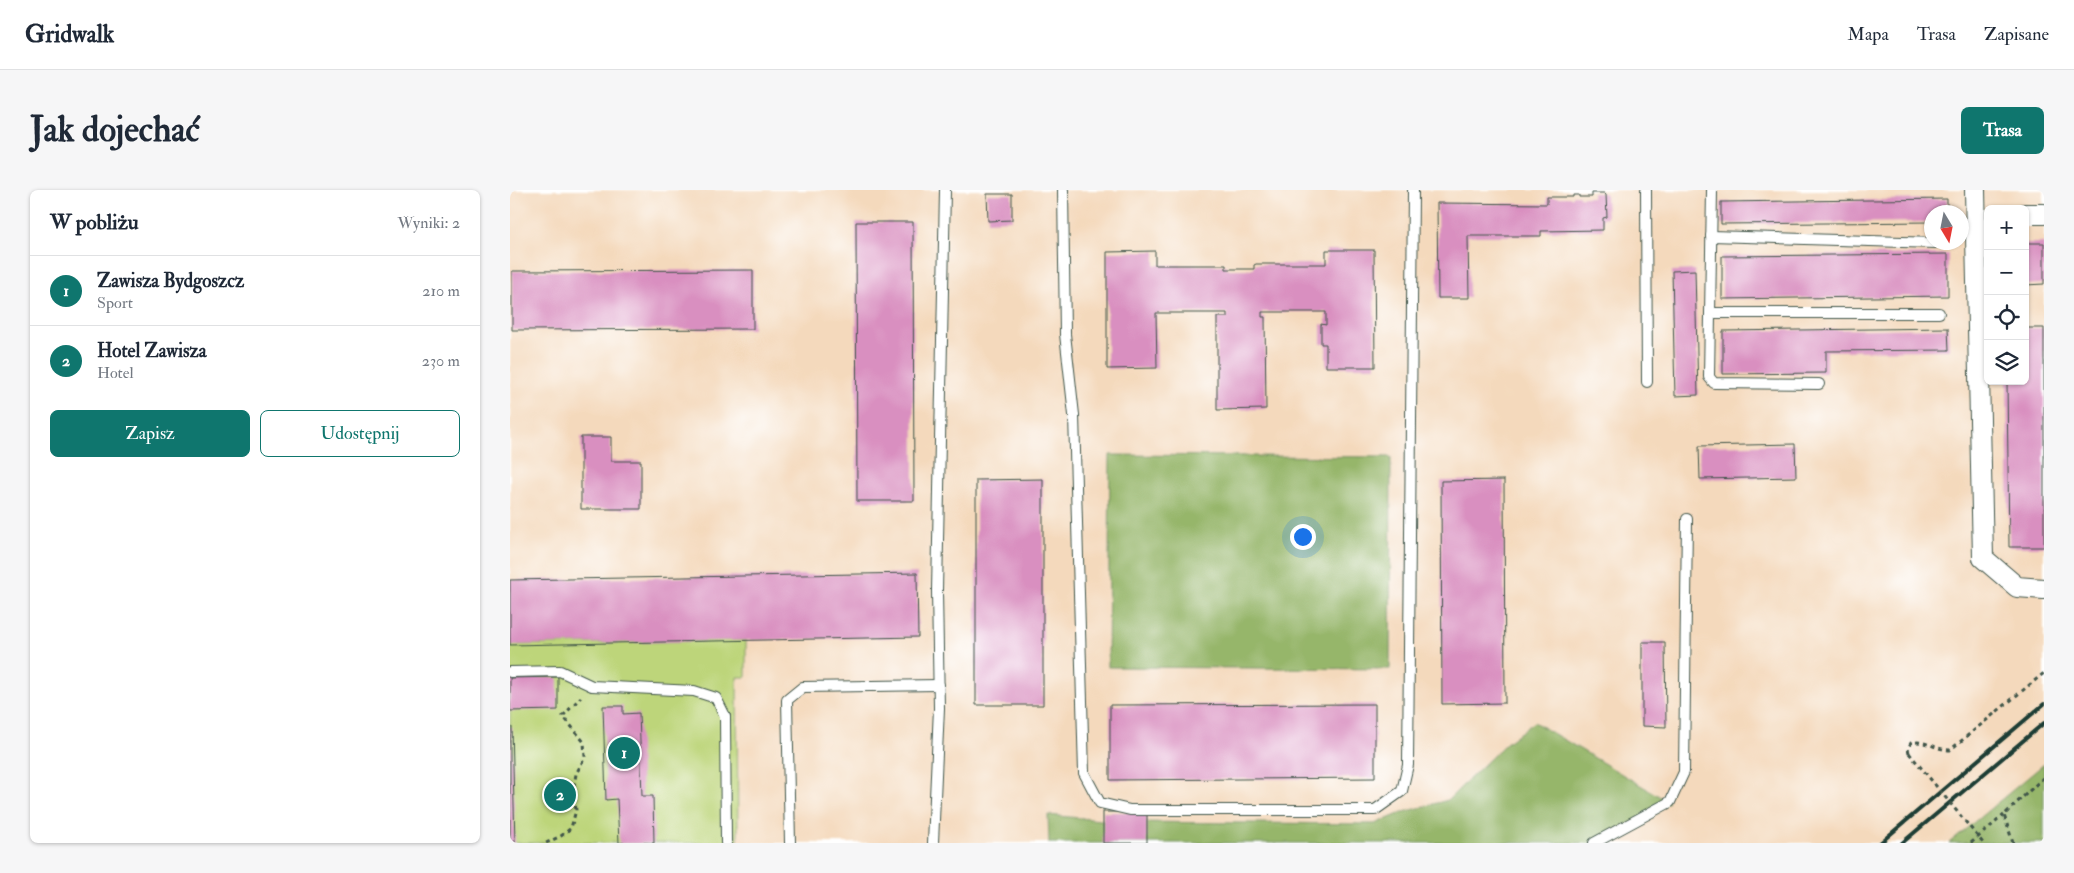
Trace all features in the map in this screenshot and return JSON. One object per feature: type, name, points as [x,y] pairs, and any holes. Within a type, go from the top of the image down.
[{"type":"street","points":[[1975,190],[1982,214],[1983,558],[2017,587],[2044,589]]},
{"type":"street","points":[[2029,214],[2044,214]]},
{"type":"lane","points":[[933,843],[939,685],[937,591],[945,190]]},
{"type":"lane","points":[[1063,190],[1065,334],[1074,415],[1084,773],[1100,803],[1130,810],[1376,810],[1402,791],[1408,765],[1413,190]]},
{"type":"lane","points":[[1646,190],[1647,382]]},
{"type":"lane","points":[[1712,190],[1709,377],[1714,383],[1819,384]]},
{"type":"lane","points":[[1711,236],[1924,243]]},
{"type":"lane","points":[[1710,313],[1939,313]]},
{"type":"lane","points":[[1594,843],[1670,802],[1684,772],[1687,519]]},
{"type":"lane","points":[[510,672],[560,671],[592,686],[694,691],[716,698],[725,716],[726,843]]},
{"type":"lane","points":[[790,843],[787,700],[803,687],[939,685]]},
{"type":"path","points":[[1983,843],[1909,753],[1908,748],[1911,743],[1923,742],[1942,750],[1950,750],[2044,673]]},
{"type":"path","points":[[546,843],[561,836],[571,828],[576,810],[573,791],[576,774],[585,757],[584,742],[564,716],[592,686]]},
{"type":"path","points":[[1971,843],[2044,777]]},
{"type":"path","points":[[2004,815],[2013,843]]},
{"type":"green space","points":[[1110,455],[1391,457],[1390,669],[1108,667]]},
{"type":"green space","points":[[746,640],[746,677],[737,677],[738,843],[510,843],[510,645]]},
{"type":"green space","points":[[1534,722],[1669,802],[1594,843],[1049,843],[1048,815],[1122,822],[1375,824],[1404,812],[1448,800],[1505,744]]},
{"type":"green space","points":[[2044,764],[2044,843],[1949,843]]},
{"type":"building","points":[[1592,193],[1604,193],[1606,195],[1607,217],[1603,218],[1603,230],[1541,231],[1541,236],[1468,236],[1469,298],[1438,298],[1437,203],[1547,204],[1547,197],[1573,197],[1573,195],[1579,195],[1579,197],[1592,197]]},
{"type":"building","points":[[987,194],[1012,194],[1012,220],[988,221]]},
{"type":"building","points":[[1947,199],[1947,205],[1924,205],[1924,222],[1721,224],[1721,202]]},
{"type":"building","points":[[856,222],[913,222],[914,501],[857,501]]},
{"type":"building","points":[[2029,243],[2044,243],[2044,284],[2029,285]]},
{"type":"building","points":[[1326,250],[1374,250],[1375,367],[1326,367],[1326,344],[1321,344],[1321,324],[1326,325],[1326,312],[1262,312],[1262,317],[1265,317],[1266,409],[1217,410],[1217,317],[1227,317],[1227,313],[1156,313],[1157,368],[1107,369],[1107,252],[1155,251],[1155,265],[1226,265],[1226,269],[1254,269],[1256,264],[1326,264]]},
{"type":"building","points":[[1948,254],[1948,296],[1722,299],[1722,256]]},
{"type":"building","points":[[753,270],[753,329],[512,330],[512,271]]},
{"type":"building","points":[[1695,270],[1698,395],[1675,396],[1672,271]]},
{"type":"building","points":[[1948,328],[1949,350],[1826,351],[1826,373],[1723,374],[1723,331]]},
{"type":"building","points":[[2029,328],[2044,328],[2044,547],[2009,547],[2007,385],[2029,385]]},
{"type":"building","points":[[581,437],[611,437],[611,461],[641,461],[641,509],[581,509]]},
{"type":"building","points":[[1795,444],[1796,477],[1700,479],[1699,446]]},
{"type":"building","points":[[1043,479],[1043,705],[976,705],[976,480]]},
{"type":"building","points":[[1504,480],[1505,703],[1442,704],[1441,481]]},
{"type":"building","points":[[917,573],[918,637],[510,645],[510,580]]},
{"type":"building","points":[[1642,642],[1665,642],[1666,727],[1642,726]]},
{"type":"building","points":[[558,677],[558,710],[510,711],[510,678]]},
{"type":"building","points":[[1375,704],[1375,778],[1110,780],[1110,705]]},
{"type":"building","points":[[603,706],[623,706],[623,714],[639,713],[642,796],[653,796],[654,843],[619,843],[617,799],[606,800]]},
{"type":"building","points":[[510,727],[512,727],[515,843],[510,843]]},
{"type":"building","points":[[1103,812],[1147,812],[1147,843],[1103,843]]},
{"type":"railway","points":[[1880,843],[2044,704]]},
{"type":"railway","points":[[1902,843],[2044,723]]},
{"type":"place","name":"Zawisza Bydgoszcz","points":[[624,753]]},
{"type":"place","name":"Hotel Zawisza","points":[[560,795]]}]
